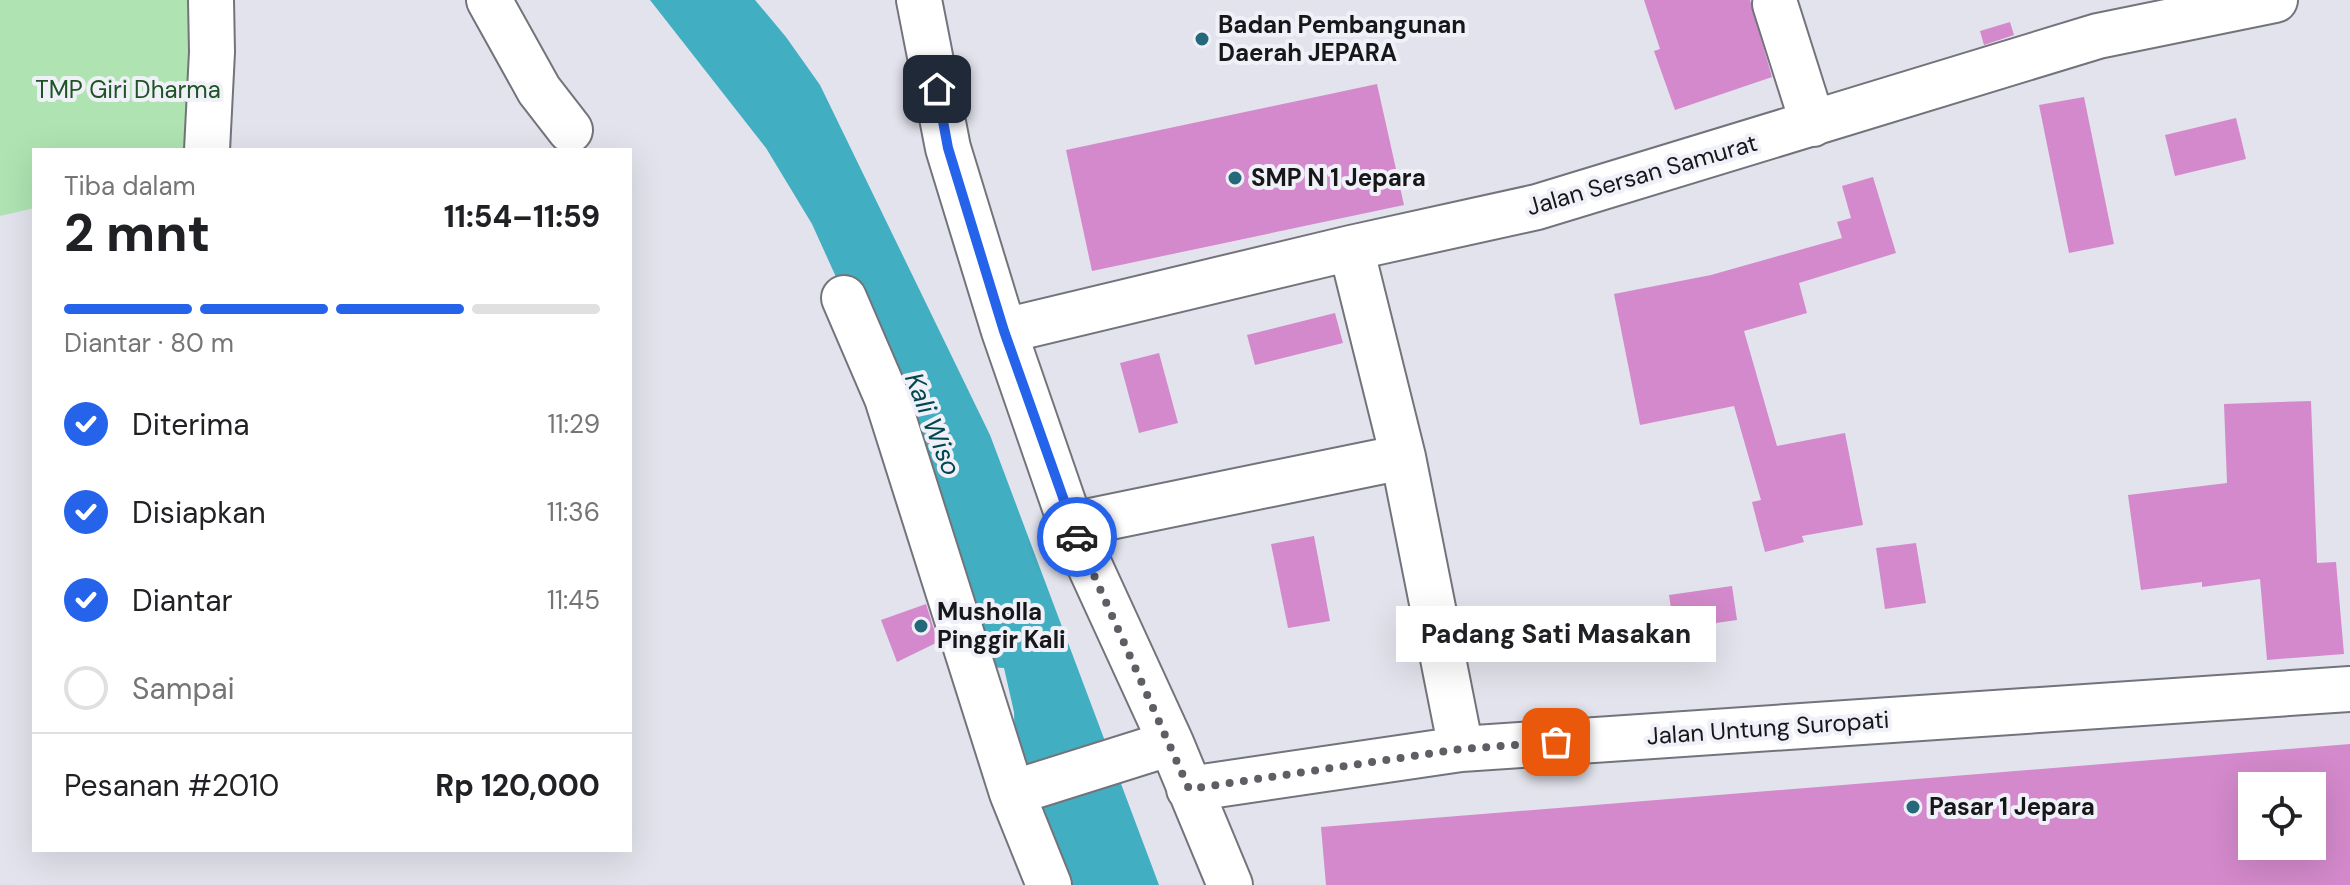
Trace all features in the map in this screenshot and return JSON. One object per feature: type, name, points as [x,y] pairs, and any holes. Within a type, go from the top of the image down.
[{"type":"street","points":[[207,148],[211,0]]},
{"type":"street","points":[[489,0],[539,90],[570,130]]},
{"type":"street","points":[[919,0],[948,148],[1004,331],[1071,525],[1171,743],[1230,885]]},
{"type":"street","name":"Jalan Sersan Samurat","points":[[1004,331],[1537,207],[2098,36],[2275,0]]},
{"type":"street","points":[[1775,4],[1813,124]]},
{"type":"street","points":[[1351,248],[1403,457],[1461,749]]},
{"type":"street","points":[[844,298],[887,398],[1015,792],[1049,885]]},
{"type":"street","points":[[1071,525],[1403,457]]},
{"type":"street","name":"Jalan Untung Suropati","points":[[1189,789],[1461,749],[2350,689]]},
{"type":"street","points":[[1015,792],[1171,743]]},
{"type":"green space","name":"TMP Giri Dharma","points":[[0,0],[192,0],[188,148],[32,148],[32,208],[0,216]]},
{"type":"water","name":"Kali Wiso","points":[[650,0],[755,0],[820,85],[990,435],[1159,885],[1064,885],[1015,746],[1014,712],[1004,668],[985,667],[889,394],[812,224],[766,148]]},
{"type":"building","points":[[1644,0],[1750,0],[1772,77],[1675,110],[1654,51],[1660,49]]},
{"type":"building","points":[[2010,22],[2014,35],[1984,45],[1980,31]]},
{"type":"building","name":"SMP N 1 Jepara","points":[[1377,84],[1404,205],[1092,271],[1066,150]]},
{"type":"building","points":[[2084,97],[2114,244],[2069,253],[2039,105]]},
{"type":"building","points":[[2236,118],[2246,159],[2175,176],[2165,135]]},
{"type":"building","points":[[1873,177],[1896,253],[1799,283],[1807,313],[1744,331],[1777,446],[1845,433],[1863,525],[1802,536],[1804,542],[1765,552],[1752,502],[1761,500],[1734,406],[1640,425],[1614,294],[1711,275],[1842,238],[1837,222],[1851,218],[1842,186]]},
{"type":"building","points":[[1335,313],[1343,343],[1255,365],[1247,335]]},
{"type":"building","points":[[1159,353],[1178,423],[1139,433],[1120,363]]},
{"type":"building","points":[[2311,401],[2317,563],[2336,562],[2344,654],[2267,660],[2260,579],[2202,587],[2202,582],[2141,590],[2128,495],[2227,483],[2224,404]]},
{"type":"building","points":[[1314,536],[1330,621],[1288,628],[1271,544]]},
{"type":"building","points":[[1916,543],[1926,603],[1885,609],[1876,548]]},
{"type":"building","points":[[1732,586],[1737,620],[1674,629],[1669,595]]},
{"type":"building","name":"Musholla Pinggir Kali","points":[[926,604],[938,642],[897,662],[881,620]]},
{"type":"building","name":"Pasar 1 Jepara","points":[[2350,744],[2350,885],[1326,885],[1321,827]]},
{"type":"way so far","points":[[1077,537],[1189,789],[1461,749],[1556,742]]},
{"type":"place","name":"Badan Pembangunan Daerah JEPARA","points":[[1202,39]]},
{"type":"place","name":"SMP N 1 Jepara","points":[[1235,178]]},
{"type":"place","name":"Musholla Pinggir Kali","points":[[921,626]]},
{"type":"place","name":"Padang Sati Masakan","points":[[1556,742]]},
{"type":"place","name":"Pasar 1 Jepara","points":[[1913,807]]},
{"type":"route","points":[[937,89],[948,148],[1004,331],[1077,537]]}]
